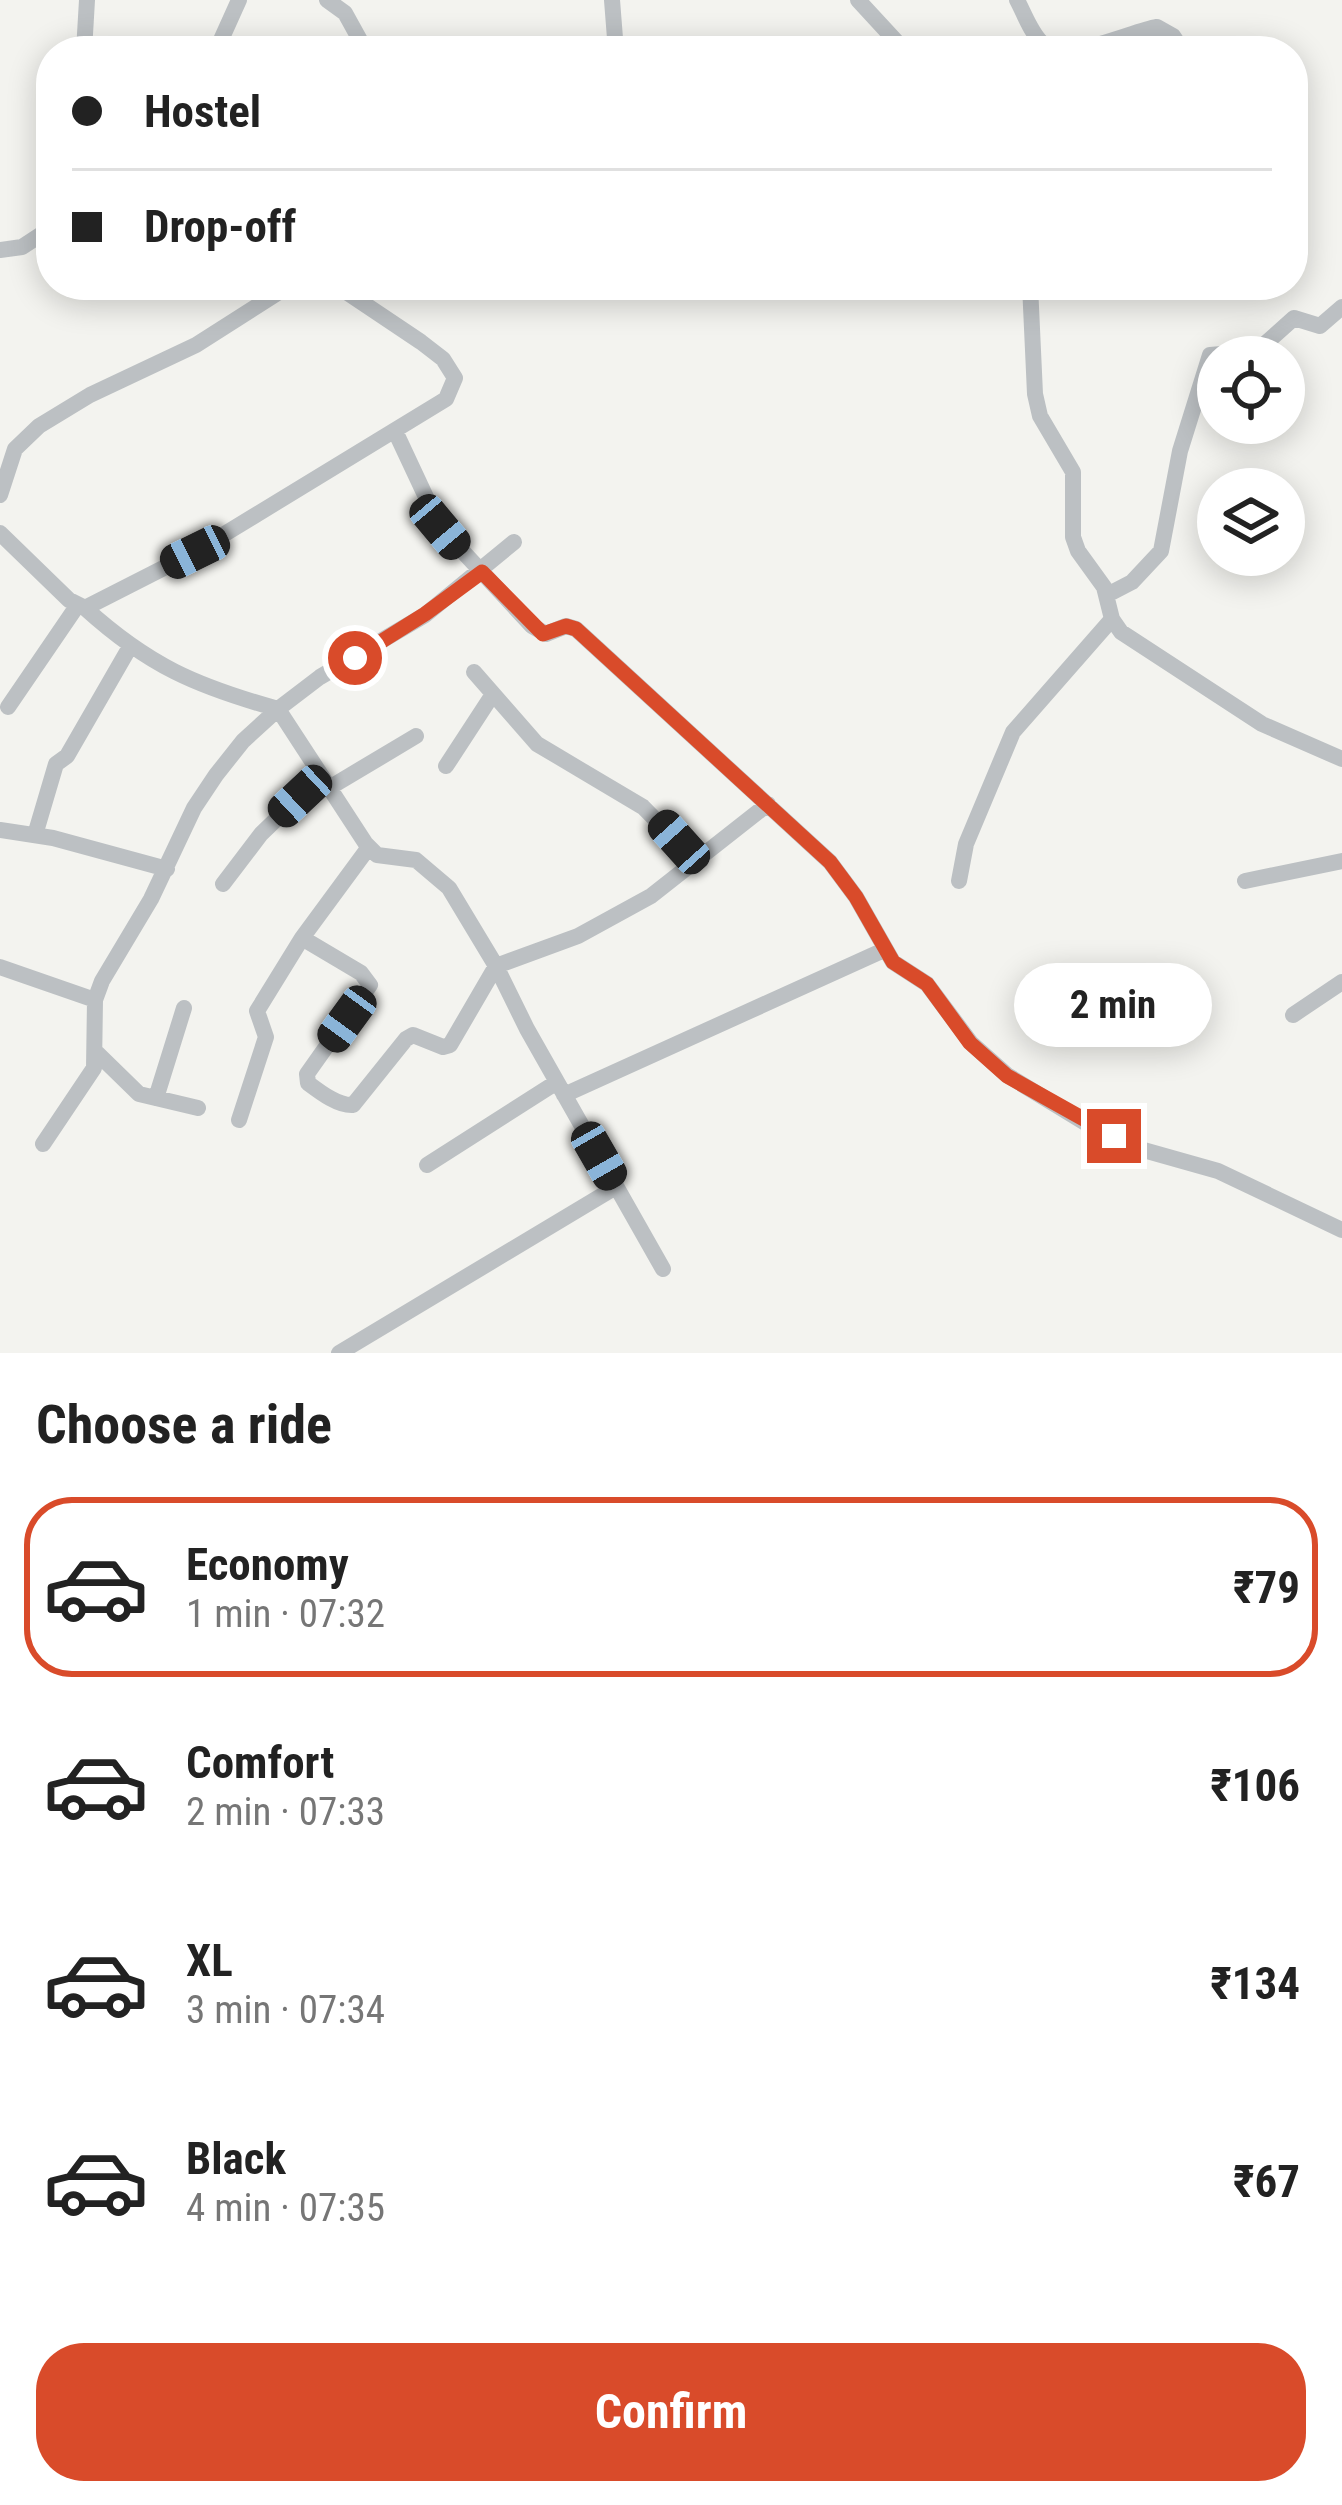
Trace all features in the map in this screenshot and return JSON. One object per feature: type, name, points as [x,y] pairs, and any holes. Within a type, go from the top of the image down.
[{"type":"street","points":[[85,36],[86,0]]},
{"type":"street","points":[[223,36],[239,0]]},
{"type":"street","points":[[612,0],[615,36]]},
{"type":"street","points":[[858,0],[891,36]]},
{"type":"street","points":[[1017,0],[1038,36]]},
{"type":"street","points":[[338,2],[357,36]]},
{"type":"street","points":[[1123,36],[1157,26],[1173,36]]},
{"type":"street","points":[[0,250],[22,247],[36,238]]},
{"type":"street","points":[[0,495],[15,449],[39,426],[90,395],[196,345],[266,300]]},
{"type":"street","points":[[8,707],[81,607],[195,552],[446,399],[454,387],[451,368],[359,300]]},
{"type":"street","points":[[1031,300],[1040,416],[1073,472],[1073,537],[1107,595],[1112,619],[1128,639],[1262,724],[1342,759]]},
{"type":"street","points":[[1107,595],[1132,582],[1161,551],[1180,451],[1210,355],[1257,351],[1294,318],[1321,326],[1342,307]]},
{"type":"street","points":[[396,433],[429,509],[482,572],[543,634],[566,626],[576,629],[830,862],[893,962],[927,984],[985,1057],[1043,1099],[1140,1149],[1217,1171],[1342,1231]]},
{"type":"street","points":[[0,532],[81,607],[131,645],[206,688],[278,709],[369,848],[377,855],[403,856],[429,869],[449,888],[663,1269]]},
{"type":"street","points":[[43,1144],[94,1068],[95,1000],[102,981],[166,869],[194,808],[243,741],[320,677],[407,626],[482,572],[514,542]]},
{"type":"street","points":[[959,880],[966,844],[1013,732],[1112,619]]},
{"type":"street","points":[[35,835],[56,764],[67,756],[131,645]]},
{"type":"street","points":[[474,672],[537,744],[643,807],[696,861]]},
{"type":"street","points":[[446,766],[493,694]]},
{"type":"street","points":[[224,884],[261,834],[325,782],[416,736]]},
{"type":"street","points":[[302,938],[361,973],[370,985],[307,1074],[308,1083],[353,1105],[406,1039],[420,1036],[443,1047],[450,1045],[496,966],[614,918],[650,896],[768,804]]},
{"type":"street","points":[[0,830],[166,869]]},
{"type":"street","points":[[239,1120],[266,1037],[256,1011],[302,938],[369,848]]},
{"type":"street","points":[[1245,880],[1342,861]]},
{"type":"street","points":[[427,1165],[560,1088],[884,950]]},
{"type":"street","points":[[0,967],[95,1000]]},
{"type":"street","points":[[1294,1015],[1342,982]]},
{"type":"street","points":[[156,1098],[184,1008]]},
{"type":"street","points":[[97,1053],[131,1089],[198,1108]]},
{"type":"street","points":[[339,1353],[616,1187]]},
{"type":"route","points":[[355,658],[482,572],[543,634],[566,626],[576,629],[830,862],[893,962],[927,984],[970,1043],[1007,1076],[1114,1136]]}]
